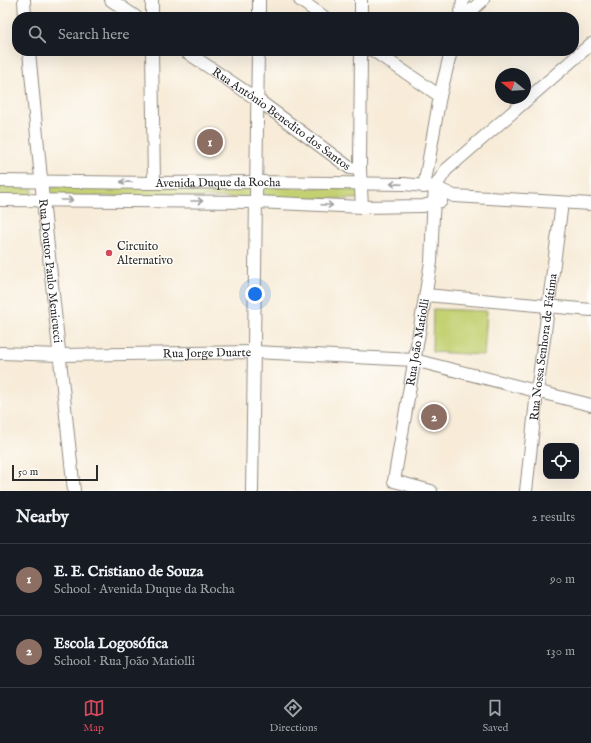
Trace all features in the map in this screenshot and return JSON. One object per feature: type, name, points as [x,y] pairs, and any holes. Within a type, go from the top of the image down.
[{"type":"street","points":[[24,0],[25,12]]},
{"type":"street","points":[[111,0],[129,12]]},
{"type":"street","points":[[152,0],[152,12]]},
{"type":"street","points":[[259,0],[259,12]]},
{"type":"street","points":[[300,0],[317,12]]},
{"type":"street","points":[[361,0],[361,12]]},
{"type":"street","points":[[461,12],[463,0]]},
{"type":"street","points":[[469,12],[483,0]]},
{"type":"street","points":[[579,54],[591,44]]},
{"type":"street","name":"Rua Doutor Paulo Menicucci","points":[[30,56],[43,200],[74,491]]},
{"type":"street","points":[[152,56],[154,182]]},
{"type":"street","name":"Rua Antônio Benedito dos Santos","points":[[192,56],[258,100],[350,168],[360,169]]},
{"type":"street","points":[[252,491],[258,56]]},
{"type":"street","points":[[361,56],[360,169],[362,207]]},
{"type":"street","points":[[381,56],[440,96]]},
{"type":"street","name":"Rua João Matiolli","points":[[431,491],[394,481],[431,262],[434,203],[429,187],[440,96],[450,56]]},
{"type":"street","points":[[577,56],[446,170],[429,187],[454,196],[591,204]]},
{"type":"street","name":"Avenida Duque da Rocha","points":[[0,181],[361,183],[429,187]]},
{"type":"street","name":"Avenida Duque da Rocha","points":[[0,200],[256,202],[362,207],[416,207],[454,196]]},
{"type":"street","name":"Rua Nossa Senhora de Fátima","points":[[526,491],[547,306],[562,203]]},
{"type":"street","points":[[426,295],[591,310]]},
{"type":"street","name":"Rua Jorge Duarte","points":[[0,353],[60,355],[255,352],[414,360],[591,405]]},
{"type":"green space","points":[[0,183],[32,184],[33,198],[0,198]]},
{"type":"green space","points":[[47,186],[252,187],[252,198],[47,196]]},
{"type":"green space","points":[[262,187],[359,188],[360,199],[261,198]]},
{"type":"green space","points":[[433,309],[487,311],[484,355],[432,352]]},
{"type":"place","name":"E. E. Cristiano de Souza","points":[[210,142]]},
{"type":"place","name":"Circuito Alternativo","points":[[109,253]]},
{"type":"place","name":"Escola Logosófica","points":[[434,417]]}]
